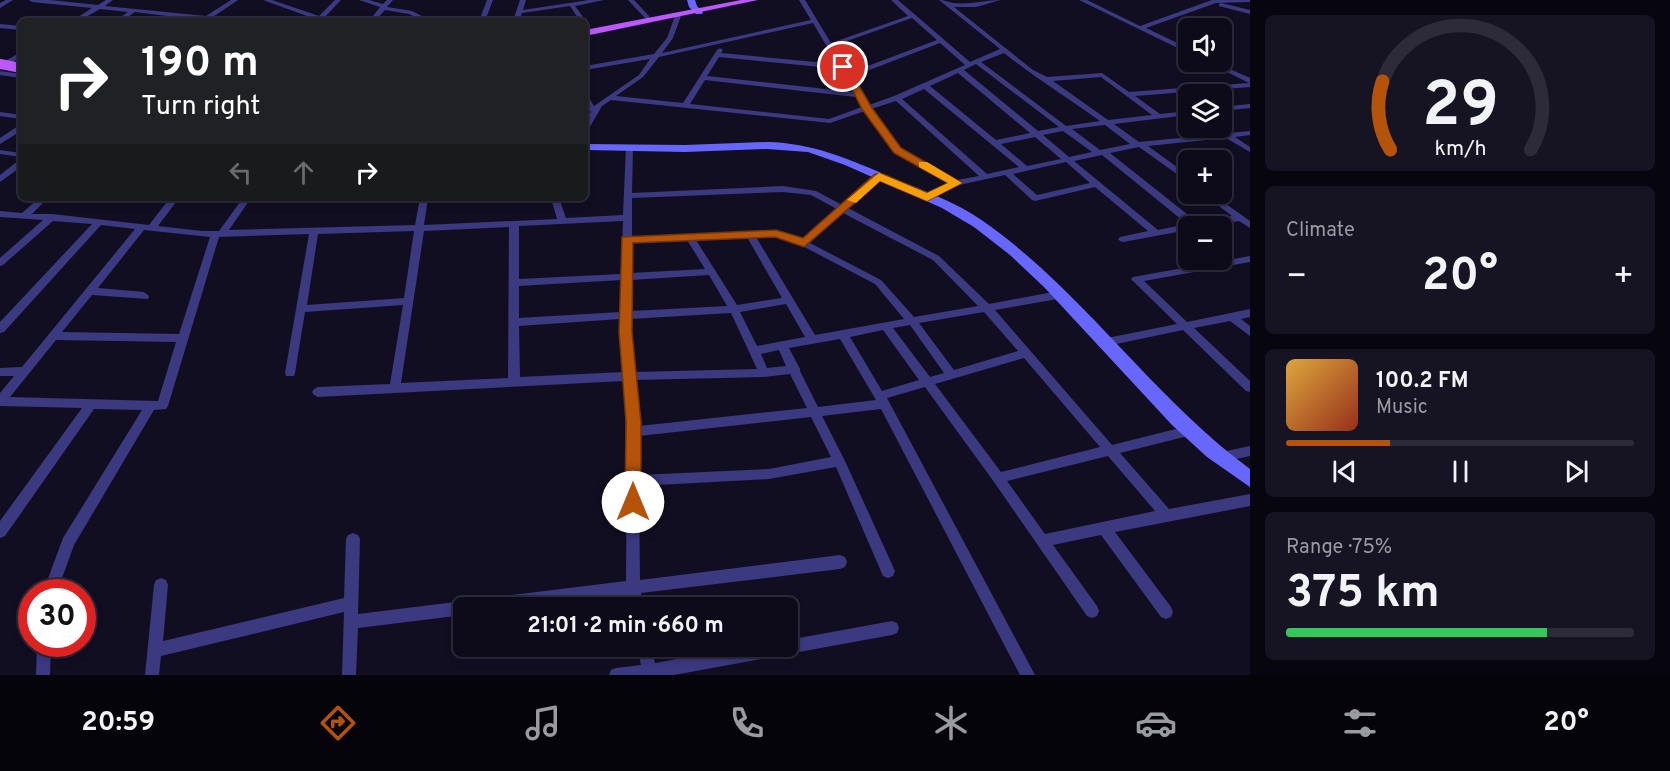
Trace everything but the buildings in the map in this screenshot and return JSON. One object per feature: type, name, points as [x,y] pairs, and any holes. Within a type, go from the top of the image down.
[{"type":"main road","points":[[588,27],[729,0]]},
{"type":"main road","points":[[588,27],[678,16],[694,6],[754,0]]},
{"type":"street","points":[[0,6],[10,0]]},
{"type":"street","points":[[32,0],[193,18]]},
{"type":"street","points":[[80,18],[110,0]]},
{"type":"street","points":[[208,18],[235,0]]},
{"type":"street","points":[[324,18],[338,0]]},
{"type":"street","points":[[362,0],[410,12],[423,18]]},
{"type":"street","points":[[374,18],[390,0]]},
{"type":"street","points":[[483,18],[490,0]]},
{"type":"street","points":[[517,18],[523,0]]},
{"type":"street","points":[[519,12],[602,0]]},
{"type":"street","points":[[631,0],[647,17]]},
{"type":"street","points":[[802,0],[861,95],[867,109],[897,150],[956,183]]},
{"type":"street","points":[[894,0],[942,40],[1101,153],[1178,216]]},
{"type":"street","points":[[945,2],[976,5],[998,0]]},
{"type":"street","points":[[1082,0],[1178,46]]},
{"type":"street","points":[[1140,28],[1211,3],[1249,0]]},
{"type":"street","points":[[272,1],[318,18]]},
{"type":"street","points":[[945,2],[1031,71],[1046,79],[1178,173]]},
{"type":"street","points":[[1211,3],[1250,12]]},
{"type":"street","points":[[571,4],[580,18]]},
{"type":"street","points":[[1235,8],[1250,18]]},
{"type":"street","points":[[122,18],[133,10]]},
{"type":"street","points":[[295,18],[301,12]]},
{"type":"street","points":[[172,18],[176,15]]},
{"type":"street","points":[[588,123],[595,112],[610,98],[641,76],[670,38],[678,16]]},
{"type":"street","points":[[830,45],[913,16]]},
{"type":"street","points":[[588,67],[656,56],[815,21]]},
{"type":"street","points":[[0,26],[18,28]]},
{"type":"street","points":[[685,106],[726,40]]},
{"type":"street","points":[[849,75],[942,40]]},
{"type":"street","points":[[610,98],[830,121],[897,98],[1004,50]]},
{"type":"street","points":[[717,55],[843,67]]},
{"type":"street","points":[[959,70],[1156,232]]},
{"type":"street","points":[[1229,72],[1250,83]]},
{"type":"street","points":[[1046,79],[1102,75],[1158,116]]},
{"type":"street","points":[[703,78],[861,95]]},
{"type":"street","points":[[1127,94],[1250,83]]},
{"type":"street","points":[[924,85],[1026,169]]},
{"type":"street","points":[[897,98],[985,177]]},
{"type":"street","points":[[588,102],[595,112]]},
{"type":"street","points":[[1232,108],[1250,106]]},
{"type":"street","points":[[0,114],[18,117]]},
{"type":"street","points":[[995,143],[1065,128],[1178,114]]},
{"type":"street","points":[[0,142],[18,130]]},
{"type":"street","points":[[1232,135],[1250,133]]},
{"type":"street","points":[[927,197],[956,183],[1007,172],[1139,145],[1201,138]]},
{"type":"street","points":[[1232,138],[1250,150]]},
{"type":"street","points":[[588,147],[788,147],[819,152],[927,197],[978,223],[1023,261],[1191,430],[1221,458],[1250,479]]},
{"type":"street","points":[[629,148],[626,316],[633,432],[633,586],[635,597]]},
{"type":"street","points":[[0,152],[18,155]]},
{"type":"street","points":[[0,179],[18,165]]},
{"type":"street","points":[[1007,172],[1035,198],[1098,184]]},
{"type":"street","points":[[804,243],[879,176]]},
{"type":"street","points":[[628,196],[783,189],[813,193],[936,258],[987,308],[1166,515]]},
{"type":"street","points":[[23,217],[41,201]]},
{"type":"street","points":[[0,401],[90,291],[172,201]]},
{"type":"street","points":[[0,401],[162,406],[219,233],[246,201]]},
{"type":"street","points":[[395,388],[424,201]]},
{"type":"street","points":[[556,201],[563,222]]},
{"type":"street","points":[[1221,204],[1250,225]]},
{"type":"street","points":[[0,214],[219,233],[419,229],[627,218]]},
{"type":"street","points":[[0,263],[52,217]]},
{"type":"street","points":[[1232,219],[1240,218]]},
{"type":"street","points":[[0,329],[99,222]]},
{"type":"street","points":[[514,224],[514,382]]},
{"type":"street","points":[[1123,239],[1178,228]]},
{"type":"street","points":[[290,373],[314,231]]},
{"type":"street","points":[[627,240],[776,233],[804,243],[878,282],[912,321],[952,375]]},
{"type":"street","points":[[750,235],[812,340]]},
{"type":"street","points":[[690,237],[734,309],[764,373]]},
{"type":"street","points":[[1250,259],[1136,279],[1183,327],[1250,388]]},
{"type":"street","points":[[514,283],[626,279],[711,272]]},
{"type":"street","points":[[90,291],[144,296]]},
{"type":"street","points":[[754,351],[1058,295]]},
{"type":"street","points":[[514,322],[734,309],[789,300]]},
{"type":"street","points":[[300,309],[408,301]]},
{"type":"street","points":[[1102,343],[1250,313]]},
{"type":"street","points":[[1232,317],[1250,332]]},
{"type":"street","points":[[886,326],[1092,611]]},
{"type":"street","points":[[843,334],[882,400],[1028,675]]},
{"type":"street","points":[[52,336],[183,338]]},
{"type":"street","points":[[782,346],[839,461],[888,571]]},
{"type":"street","points":[[633,432],[815,412],[882,400],[927,382],[1026,353]]},
{"type":"street","points":[[318,392],[629,376],[764,373],[795,369]]},
{"type":"street","points":[[0,372],[24,371]]},
{"type":"street","points":[[0,532],[91,404]]},
{"type":"street","points":[[55,579],[68,542],[152,405]]},
{"type":"street","points":[[998,478],[1191,430]]},
{"type":"street","points":[[1221,458],[1250,451]]},
{"type":"street","points":[[633,481],[769,474],[839,461]]},
{"type":"street","points":[[1042,541],[1250,500]]},
{"type":"street","points":[[1104,528],[1166,612]]},
{"type":"street","points":[[349,675],[353,539]]},
{"type":"street","points":[[350,622],[840,562]]},
{"type":"street","points":[[152,675],[161,585]]},
{"type":"street","points":[[155,650],[350,604]]},
{"type":"street","points":[[616,675],[649,673],[892,628]]},
{"type":"street","points":[[43,675],[44,657]]},
{"type":"street","points":[[646,657],[649,673]]},
{"type":"slow traffic","points":[[852,200],[879,176],[927,197],[956,183],[923,165]]},
{"type":"route","points":[[633,502],[633,422],[625,332],[627,240],[776,233],[796,238],[804,243],[879,176],[927,197],[956,183],[897,150],[867,109],[843,67]]}]
